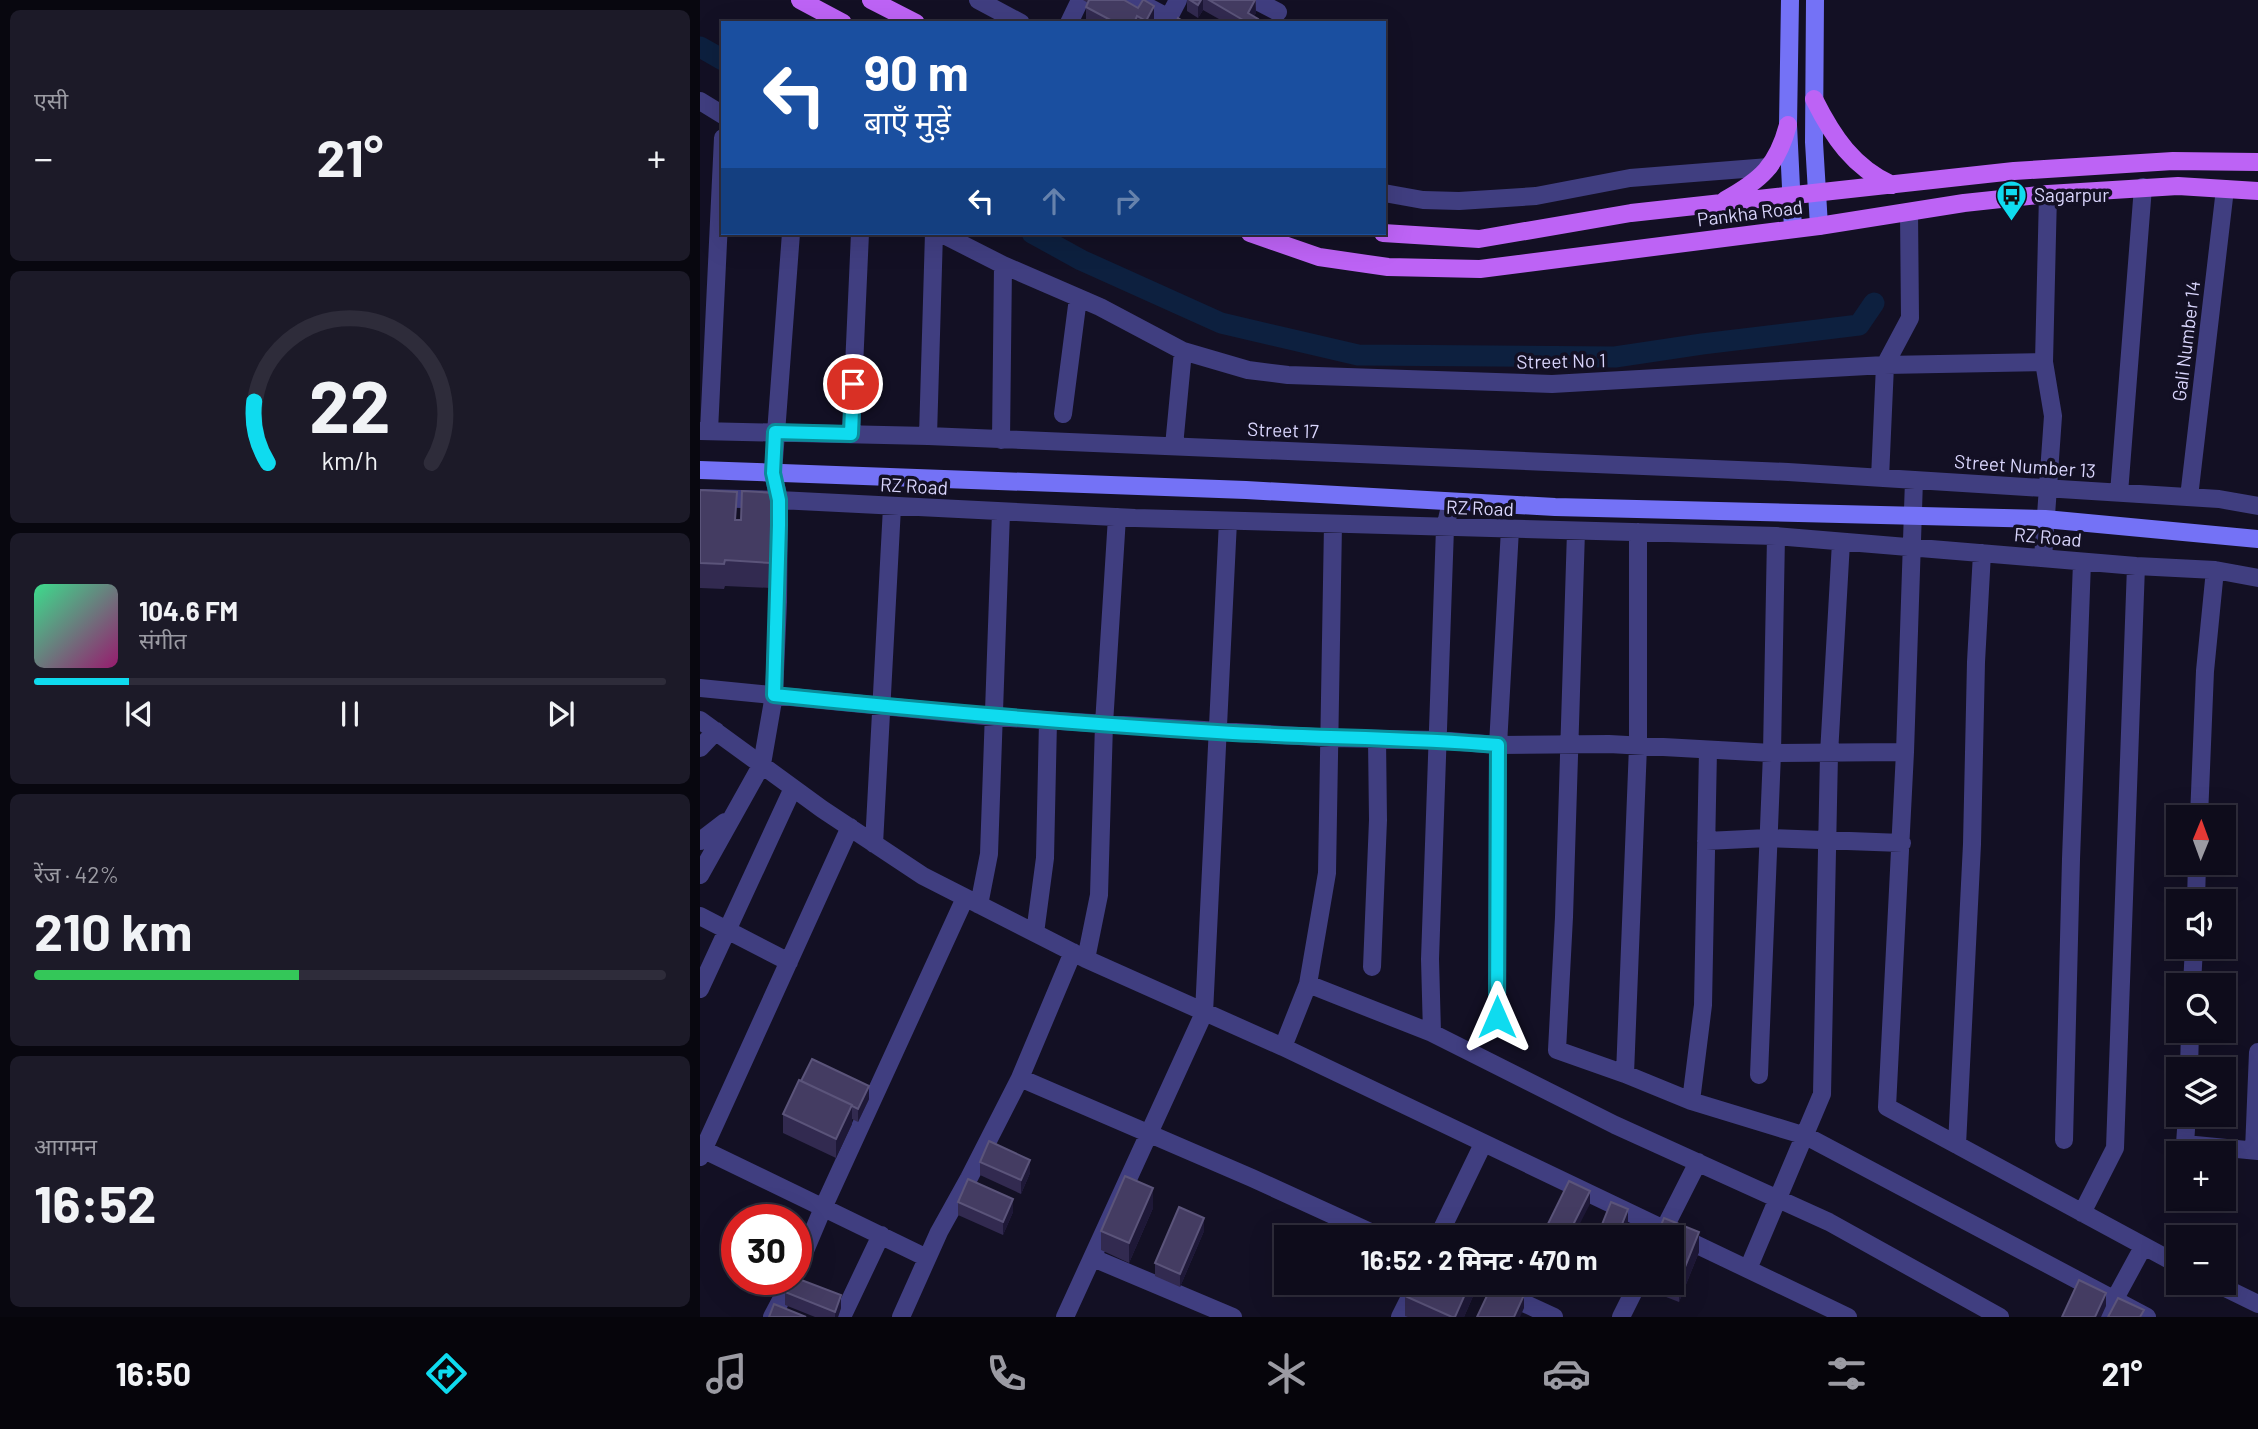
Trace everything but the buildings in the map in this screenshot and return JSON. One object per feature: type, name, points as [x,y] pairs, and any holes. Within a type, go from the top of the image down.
[{"type":"main road","points":[[800,0],[839,21]]},
{"type":"main road","points":[[871,0],[912,21]]},
{"type":"main road","points":[[1814,99],[1831,131],[1848,154],[1875,177],[1893,185]]},
{"type":"main road","points":[[1718,203],[1750,184],[1769,167],[1782,150],[1788,125]]},
{"type":"main road","name":"Pankha Road","points":[[1386,233],[1479,239],[1631,213],[2058,168],[2173,161],[2258,162]]},
{"type":"main road","name":"Pankha Road","points":[[1256,235],[1319,257],[1388,267],[1480,269],[2048,194],[2143,187],[2258,191]]},
{"type":"street","points":[[978,0],[1017,21]]},
{"type":"street","points":[[1070,21],[1080,0]]},
{"type":"street","points":[[1135,0],[1167,20],[1178,0]]},
{"type":"street","points":[[1255,0],[1279,12]]},
{"type":"street","points":[[1790,0],[1788,125],[1793,229]]},
{"type":"street","points":[[1815,0],[1814,99],[1819,226]]},
{"type":"street","points":[[700,101],[721,114]]},
{"type":"street","points":[[1386,193],[1423,200],[1485,200],[1536,196],[1630,178],[1769,167]]},
{"type":"street","points":[[704,431],[721,169]]},
{"type":"street","points":[[2119,493],[2143,187]]},
{"type":"street","name":"Gali Number 14","points":[[2189,497],[2225,189]]},
{"type":"street","points":[[2043,558],[2053,416],[2044,362],[2048,194]]},
{"type":"street","points":[[1880,478],[1885,365],[1910,318],[1909,212]]},
{"type":"street","points":[[700,875],[762,764],[774,695],[779,500],[773,473],[791,235]]},
{"type":"street","points":[[851,434],[860,235]]},
{"type":"street","points":[[928,436],[934,235]]},
{"type":"street","name":"Street No 1","points":[[944,235],[1184,351],[1248,370],[1288,375],[1552,384],[1885,365],[2044,362]]},
{"type":"street","points":[[1001,440],[1003,265]]},
{"type":"street","points":[[1063,414],[1078,298]]},
{"type":"street","points":[[1174,446],[1184,351]]},
{"type":"street","name":"Street 17","points":[[704,431],[928,436],[1788,472]]},
{"type":"street","points":[[700,470],[1246,490],[1555,507],[2045,519],[2258,539]]},
{"type":"street","name":"Street Number 13","points":[[1788,472],[2219,499],[2258,506]]},
{"type":"street","points":[[1914,480],[1902,843],[1887,1107],[2166,1258]]},
{"type":"street","name":"RZ Road","points":[[700,498],[1227,521],[1776,536],[2082,562],[2216,570],[2258,578]]},
{"type":"street","points":[[1432,1033],[1430,959],[1437,740],[1445,528],[1451,502]]},
{"type":"street","points":[[874,844],[891,507]]},
{"type":"street","points":[[812,1234],[972,901],[989,854],[1001,512]]},
{"type":"street","points":[[901,1317],[927,1258],[1020,1078],[1079,956],[1099,895],[1104,724],[1117,517]]},
{"type":"street","points":[[1065,1317],[1204,1013],[1227,521]]},
{"type":"street","points":[[1283,1047],[1308,984],[1327,873],[1333,524]]},
{"type":"street","points":[[1497,1017],[1498,745],[1510,529]]},
{"type":"street","points":[[1576,531],[1564,917],[1557,1050],[1691,1101],[1806,1136],[2147,1317]]},
{"type":"street","points":[[1625,1074],[1638,746],[1638,532]]},
{"type":"street","points":[[1759,1075],[1772,753],[1776,536]]},
{"type":"street","points":[[1748,1269],[1822,1094],[1829,754],[1841,542]]},
{"type":"street","points":[[1957,1145],[1972,845],[1976,662],[1982,553]]},
{"type":"street","points":[[2064,1140],[2082,562]]},
{"type":"street","points":[[2082,1213],[2115,1148],[2136,566]]},
{"type":"street","points":[[2199,805],[2205,671],[2216,570]]},
{"type":"street","points":[[700,688],[995,717],[1218,732],[1437,740],[1498,745],[1569,743],[1772,753],[1905,752]]},
{"type":"street","points":[[700,720],[793,788],[923,876],[1079,956],[1283,1047],[1646,1225]]},
{"type":"street","points":[[1035,933],[1045,859],[1048,721]]},
{"type":"street","points":[[700,748],[716,731]]},
{"type":"street","points":[[1372,967],[1378,820],[1377,739]]},
{"type":"street","points":[[1691,1101],[1703,1005],[1708,750]]},
{"type":"street","points":[[700,989],[793,788]]},
{"type":"street","points":[[700,841],[732,817]]},
{"type":"street","points":[[850,827],[701,1152],[927,1258]]},
{"type":"street","points":[[1706,841],[1768,838],[1902,843]]},
{"type":"street","points":[[700,916],[789,962]]},
{"type":"street","points":[[1308,984],[1432,1033],[1615,1125],[1829,1222],[2000,1317]]},
{"type":"street","points":[[2186,1127],[2185,1144],[2256,1151],[2258,1052]]},
{"type":"street","points":[[1020,1078],[1355,1225]]},
{"type":"street","points":[[1444,1225],[1483,1144]]},
{"type":"street","points":[[1666,1225],[1698,1163]]},
{"type":"street","points":[[842,1317],[881,1235]]},
{"type":"street","points":[[1684,1242],[1748,1269],[1847,1317]]},
{"type":"street","points":[[2105,1317],[2143,1247]]},
{"type":"street","points":[[1093,1258],[1233,1317]]},
{"type":"street","points":[[2236,1293],[2258,1304]]},
{"type":"street","points":[[772,1317],[784,1295]]},
{"type":"street","points":[[1400,1317],[1411,1295]]},
{"type":"street","points":[[1506,1295],[1554,1317]]},
{"type":"street","points":[[1621,1317],[1632,1295]]},
{"type":"waterway","points":[[700,47],[721,59]]},
{"type":"waterway","points":[[1036,235],[1081,260],[1221,323],[1358,355],[1615,357],[1859,325],[1874,303]]},
{"type":"place","name":"Sagarpur","points":[[2011,222]]},
{"type":"route","points":[[853,384],[851,434],[775,432],[773,473],[779,500],[779,525],[774,695],[1048,721],[1498,745],[1497,1017]]}]
